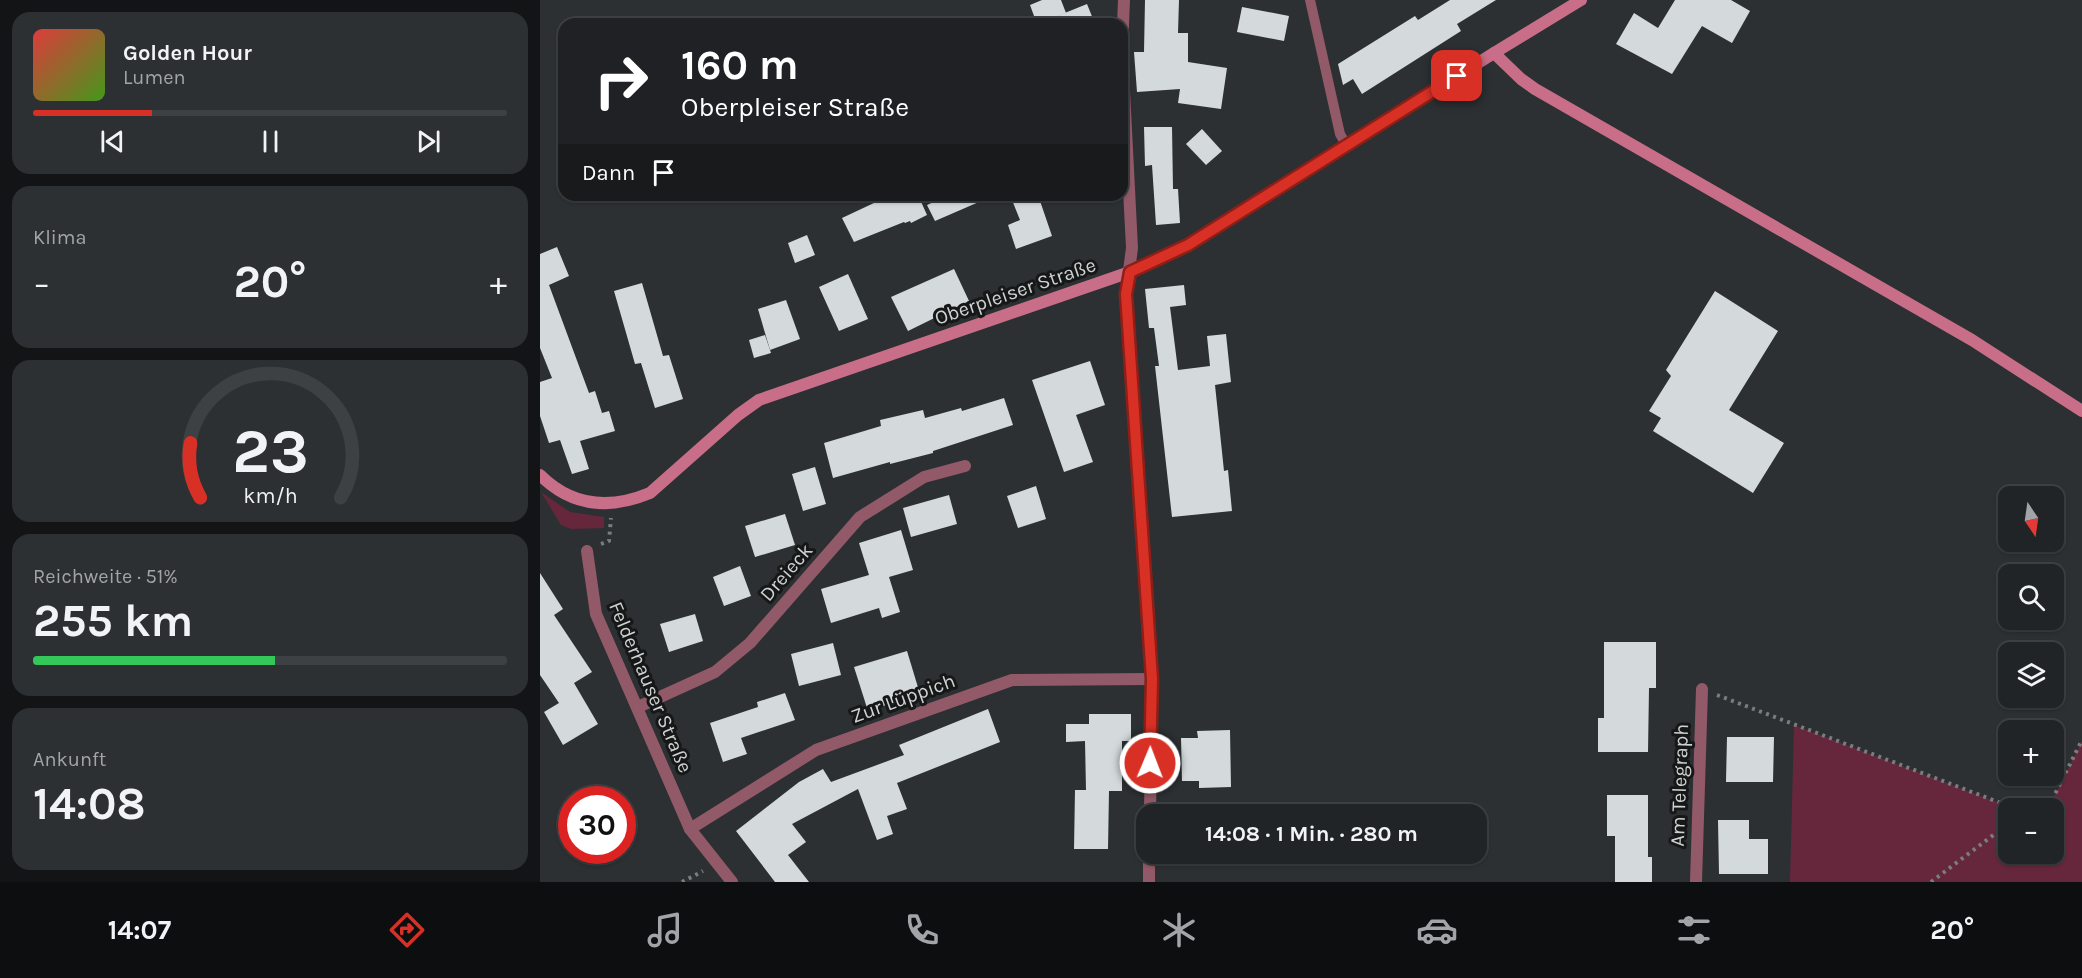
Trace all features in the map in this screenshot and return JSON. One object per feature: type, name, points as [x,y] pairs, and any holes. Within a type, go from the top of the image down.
[{"type":"main road","name":"Oberpleiser Straße","points":[[540,475],[563,493],[588,503],[612,504],[633,500],[650,493],[738,415],[759,400],[1130,272],[1188,245],[1581,0]]},
{"type":"main road","points":[[1494,53],[1535,89],[1972,340],[2082,411]]},
{"type":"street","points":[[1123,18],[1124,0]]},
{"type":"street","points":[[1128,169],[1132,248],[1126,294],[1152,679],[1150,804]]},
{"type":"street","name":"Dreieck","points":[[638,707],[715,672],[750,643],[860,517],[924,477],[965,465]]},
{"type":"street","name":"Felderhauser Straße","points":[[587,551],[596,614],[690,829],[732,882]]},
{"type":"street","name":"Zur Lüppich","points":[[690,829],[816,750],[1012,680],[1152,679]]},
{"type":"street","name":"Am Telegraph","points":[[1696,882],[1702,689]]},
{"type":"street","points":[[1149,864],[1149,882]]},
{"type":"lane","points":[[1310,0],[1340,134],[1347,146]]},
{"type":"path","points":[[587,551],[609,541],[612,504]]},
{"type":"path","points":[[1702,689],[1998,802]]},
{"type":"path","points":[[2053,798],[2082,740]]},
{"type":"path","points":[[1931,882],[1998,832]]},
{"type":"path","points":[[682,882],[716,862]]},
{"type":"shaded area","points":[[541,492],[570,512],[604,517],[604,528],[571,529],[561,525]]},
{"type":"shaded area","points":[[1794,725],[1998,802],[1998,864],[2064,864],[2064,798],[2053,798],[2059,786],[2064,786],[2064,776],[2082,741],[2082,882],[1790,882]]},
{"type":"building","points":[[1042,0],[1061,0],[1066,13],[1053,18],[1035,18],[1030,5]]},
{"type":"building","points":[[1145,0],[1179,0],[1178,33],[1188,33],[1188,62],[1227,68],[1221,109],[1178,103],[1180,89],[1137,92],[1134,52],[1144,52]]},
{"type":"building","points":[[1450,0],[1496,0],[1457,24],[1461,31],[1362,94],[1353,79],[1343,85],[1338,64],[1415,16],[1418,20]]},
{"type":"building","points":[[1675,0],[1731,0],[1750,11],[1732,43],[1702,26],[1672,74],[1616,44],[1634,13],[1658,28]]},
{"type":"building","points":[[1087,4],[1093,18],[1052,18]]},
{"type":"building","points":[[1242,7],[1289,16],[1284,41],[1237,32]]},
{"type":"building","points":[[1144,127],[1172,127],[1173,189],[1178,189],[1180,223],[1156,225],[1152,165],[1145,166]]},
{"type":"building","points":[[1202,129],[1222,151],[1206,165],[1186,144]]},
{"type":"building","points":[[878,201],[921,201],[927,215],[911,223],[910,221],[904,222],[854,242],[842,218]]},
{"type":"building","points":[[936,201],[981,201],[935,221],[927,205]]},
{"type":"building","points":[[1012,201],[1040,201],[1052,236],[1016,249],[1008,225],[1020,220]]},
{"type":"building","points":[[807,235],[815,255],[795,263],[788,243]]},
{"type":"building","points":[[557,247],[569,276],[549,285],[589,393],[595,391],[602,413],[609,411],[615,431],[580,441],[589,469],[572,474],[560,440],[549,443],[540,416],[540,382],[552,378],[540,348],[540,254]]},
{"type":"building","points":[[954,269],[969,301],[908,331],[891,297]]},
{"type":"building","points":[[848,274],[868,319],[839,331],[819,287]]},
{"type":"building","points":[[642,283],[663,356],[669,355],[683,399],[655,408],[641,363],[635,364],[614,291]]},
{"type":"building","points":[[1184,285],[1186,305],[1170,307],[1178,370],[1210,366],[1207,336],[1226,334],[1231,382],[1215,385],[1224,471],[1228,470],[1232,511],[1172,517],[1155,366],[1159,366],[1154,328],[1149,328],[1145,289]]},
{"type":"building","points":[[1715,291],[1778,331],[1729,410],[1784,443],[1753,493],[1653,431],[1661,418],[1649,411],[1671,376],[1666,370]]},
{"type":"building","points":[[786,300],[800,339],[770,350],[758,309]]},
{"type":"building","points":[[765,335],[771,353],[754,358],[749,340]]},
{"type":"building","points":[[1090,361],[1105,405],[1076,415],[1093,462],[1064,472],[1032,380]]},
{"type":"building","points":[[1004,398],[1013,425],[933,451],[933,453],[833,478],[824,443],[881,426],[880,420],[923,410],[925,418],[961,408],[962,411]]},
{"type":"building","points":[[815,467],[826,504],[803,511],[792,474]]},
{"type":"building","points":[[1036,486],[1046,519],[1018,528],[1007,496]]},
{"type":"building","points":[[949,495],[957,524],[911,537],[903,508]]},
{"type":"building","points":[[785,514],[795,545],[755,557],[745,526]]},
{"type":"building","points":[[901,530],[913,570],[889,577],[900,612],[882,618],[879,608],[831,623],[821,589],[869,575],[859,543]]},
{"type":"building","points":[[740,566],[751,596],[724,606],[713,577]]},
{"type":"building","points":[[540,573],[563,609],[554,615],[592,672],[574,683],[598,724],[563,745],[544,712],[559,703],[540,675]]},
{"type":"building","points":[[695,614],[703,641],[669,652],[660,624]]},
{"type":"building","points":[[1604,642],[1656,642],[1656,688],[1649,688],[1648,752],[1598,752],[1598,718],[1604,718]]},
{"type":"building","points":[[833,643],[841,675],[799,686],[791,654]]},
{"type":"building","points":[[907,651],[920,694],[868,711],[854,667]]},
{"type":"building","points":[[785,693],[795,720],[741,738],[747,754],[723,762],[710,723],[758,707],[757,702]]},
{"type":"building","points":[[988,709],[1000,742],[897,783],[907,809],[887,816],[893,834],[877,840],[858,789],[792,824],[806,842],[788,855],[809,882],[775,882],[736,831],[799,782],[823,769],[831,782],[904,755],[899,745]]},
{"type":"building","points":[[1089,714],[1131,714],[1131,741],[1122,741],[1122,791],[1109,791],[1108,849],[1074,849],[1075,790],[1086,790],[1085,741],[1066,742],[1066,724],[1089,724]]},
{"type":"building","points":[[1230,730],[1231,787],[1199,788],[1199,781],[1182,781],[1181,738],[1198,738],[1197,731]]},
{"type":"building","points":[[1727,737],[1774,737],[1773,782],[1726,782]]},
{"type":"building","points":[[1607,795],[1648,795],[1648,857],[1652,857],[1652,882],[1615,882],[1615,836],[1607,836]]},
{"type":"building","points":[[1718,820],[1749,820],[1749,839],[1768,839],[1768,874],[1719,874]]},
{"type":"route","points":[[1150,763],[1152,679],[1126,294],[1130,272],[1188,245],[1457,76]]}]
